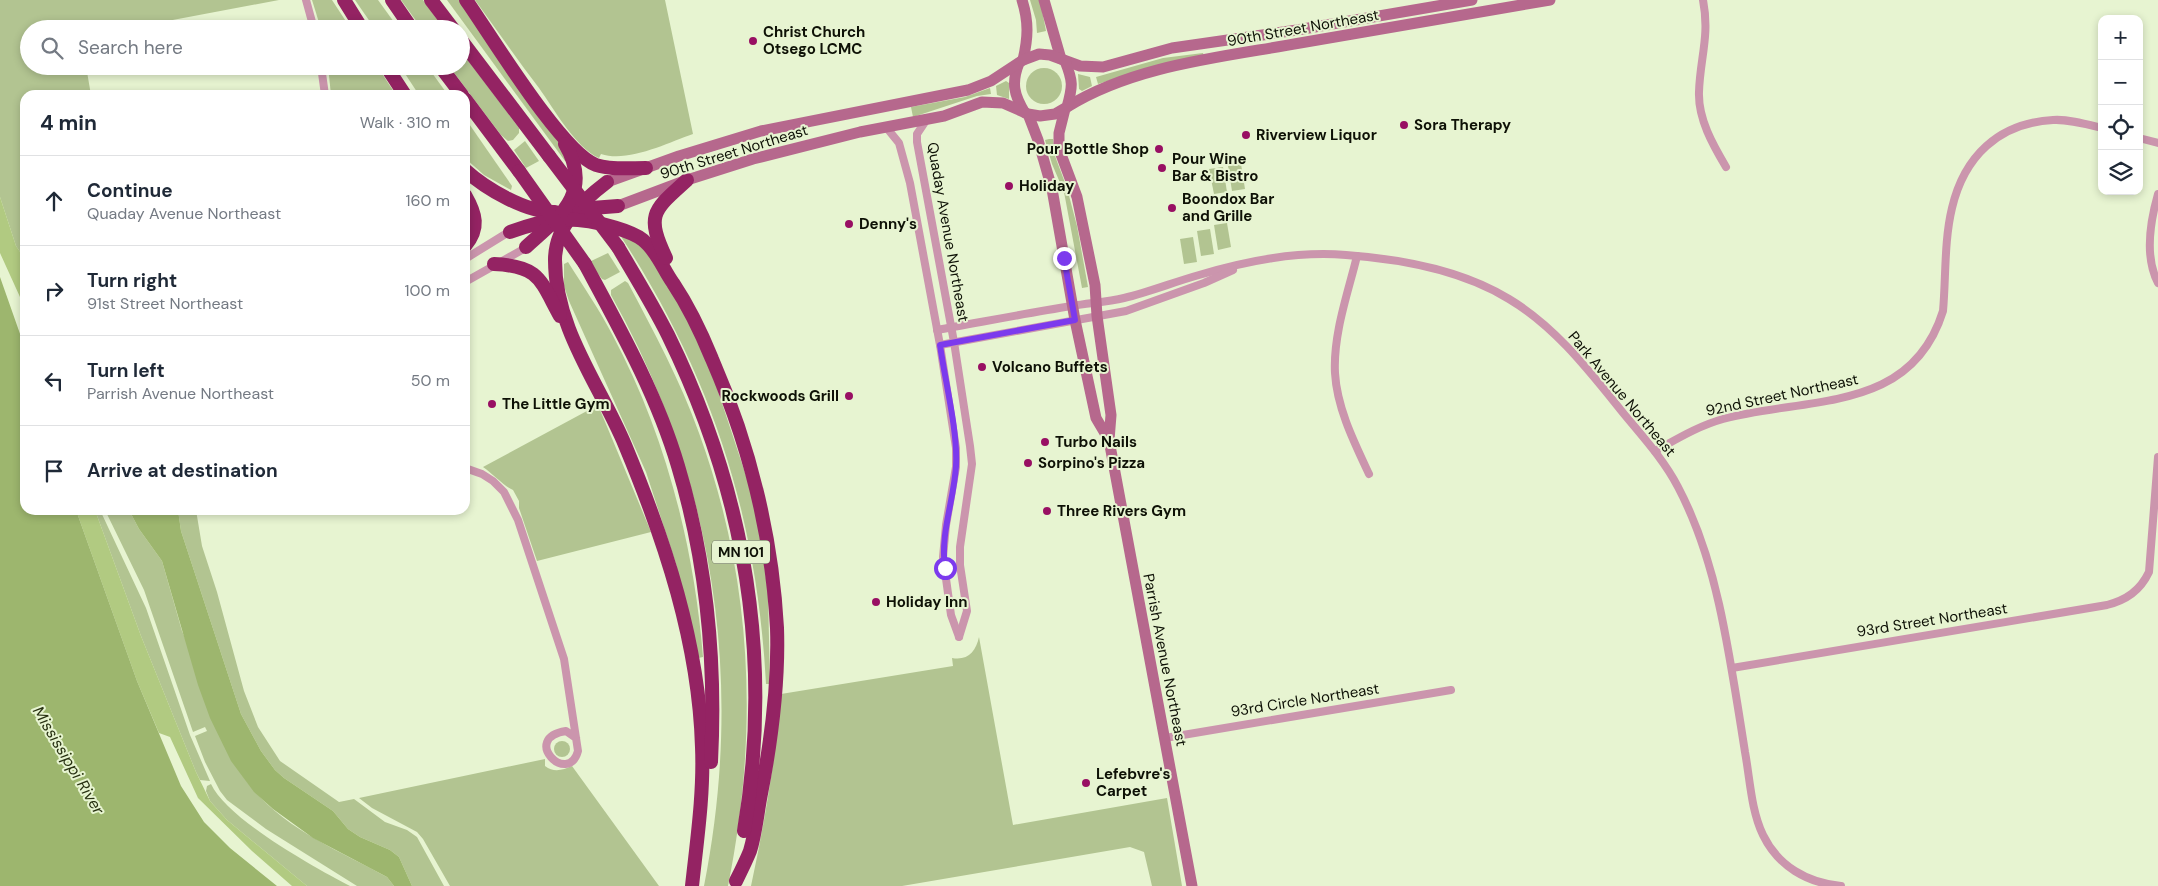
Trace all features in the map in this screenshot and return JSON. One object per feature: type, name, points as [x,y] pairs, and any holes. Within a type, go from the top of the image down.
[{"type":"highway","points":[[344,0],[356,20]]},
{"type":"highway","points":[[392,0],[406,20]]},
{"type":"highway","points":[[431,0],[446,20]]},
{"type":"highway","points":[[466,0],[554,126],[577,152],[594,164],[609,168],[646,168]]},
{"type":"highway","name":"MN 101","points":[[470,52],[618,247],[668,336],[695,397],[716,454],[734,515],[747,577],[754,640],[757,712],[754,766],[736,883]]},
{"type":"highway","points":[[392,75],[402,90]]},
{"type":"highway","points":[[447,75],[458,90]]},
{"type":"highway","name":"MN 101","points":[[470,107],[519,171],[585,264],[631,350],[659,412],[678,466],[704,585],[710,641],[713,712],[711,772],[703,835],[692,886]]},
{"type":"highway","points":[[554,126],[572,160],[575,176],[570,215],[557,244],[555,259],[557,285],[570,334]]},
{"type":"highway","points":[[470,174],[510,199],[543,212],[570,215],[628,232],[643,240],[653,249],[674,285],[680,290]]},
{"type":"highway","points":[[687,180],[657,210],[654,221],[658,242],[719,374],[743,444],[760,504],[774,594],[777,629],[775,705],[770,741],[750,851],[736,883]]},
{"type":"highway","points":[[526,247],[570,215],[608,182]]},
{"type":"highway","points":[[470,204],[476,222],[474,233],[470,239]]},
{"type":"highway","points":[[510,232],[532,224],[618,206]]},
{"type":"highway","points":[[494,264],[516,265],[533,272],[542,284],[570,334],[625,444],[662,542],[684,621],[699,695],[703,748],[700,817],[692,886]]},
{"type":"main road","points":[[1022,0],[1028,21],[1028,33],[1013,84],[1015,94],[1026,113],[1047,116],[1066,108],[1072,89],[1072,80],[1063,60],[1044,0]]},
{"type":"main road","name":"90th Street Northeast","points":[[1063,60],[1080,66],[1103,67],[1172,48],[1297,30],[1472,0]]},
{"type":"main road","name":"90th Street Northeast","points":[[1066,108],[1087,94],[1111,83],[1187,64],[1550,0]]},
{"type":"main road","points":[[1021,62],[1039,54],[1050,55],[1063,60]]},
{"type":"main road","name":"90th Street Northeast","points":[[608,182],[761,131],[968,90],[991,81],[1021,62]]},
{"type":"main road","name":"90th Street Northeast","points":[[618,206],[687,180],[762,156],[886,127],[944,116],[982,102],[1004,103],[1026,113]]},
{"type":"main road","name":"Parrish Avenue Northeast","points":[[1066,108],[1059,133],[1059,149],[1077,197],[1094,285],[1110,415],[1109,440],[1192,886]]},
{"type":"main road","name":"Parrish Avenue Northeast","points":[[1026,113],[1038,140],[1052,189],[1075,320],[1096,418],[1109,440]]},
{"type":"street","points":[[306,0],[312,20]]},
{"type":"street","points":[[1703,0],[1707,29],[1698,94],[1708,135],[1726,167]]},
{"type":"street","points":[[322,75],[324,90]]},
{"type":"street","name":"Quaday Avenue Northeast","points":[[886,127],[899,143],[906,164],[940,345],[956,448],[956,467],[946,525],[943,557],[951,615],[959,637],[967,611],[960,547],[972,464],[954,342],[917,142],[917,134],[927,119]]},
{"type":"street","name":"92nd Street Northeast","points":[[1655,451],[1691,431],[1716,421],[1853,395],[1876,388],[1898,376],[1921,356],[1938,326],[1943,311],[1951,209],[1961,178],[1975,158],[1988,144],[2022,126],[2040,122],[2066,121],[2098,127]]},
{"type":"street","points":[[2143,139],[2158,143]]},
{"type":"street","points":[[2158,194],[2152,212],[2150,258],[2158,283]]},
{"type":"street","points":[[470,256],[543,212]]},
{"type":"street","points":[[470,279],[526,247]]},
{"type":"street","name":"Park Avenue Northeast","points":[[937,330],[1124,298],[1201,274],[1279,256],[1314,253],[1399,262],[1450,274],[1493,290],[1527,310],[1546,326],[1594,377],[1655,451],[1677,486],[1702,543],[1716,589],[1732,668],[1752,795],[1763,834],[1772,850],[1796,872],[1811,880],[1841,886]]},
{"type":"street","points":[[1356,256],[1336,352],[1335,372],[1342,409],[1369,474]]},
{"type":"street","name":"Park Avenue Northeast","points":[[940,345],[1126,311],[1150,304],[1204,283],[1248,263]]},
{"type":"street","name":"93rd Street Northeast","points":[[1732,668],[2106,605],[2126,598],[2145,581],[2148,572],[2158,457]]},
{"type":"street","points":[[470,470],[493,481],[504,492],[518,520],[564,659],[578,751],[574,760],[563,764],[556,763],[551,759],[548,754],[547,744],[552,736],[566,731],[576,738]]},
{"type":"street","name":"93rd Circle Northeast","points":[[1165,738],[1450,690]]},
{"type":"shaded area","points":[[0,0],[279,0],[173,20],[20,20],[20,75],[88,75],[90,90],[20,90],[20,252],[16,246],[0,197]]},
{"type":"shaded area","points":[[312,0],[332,0],[345,20],[318,20]]},
{"type":"shaded area","points":[[355,0],[378,0],[392,20],[369,20]]},
{"type":"shaded area","points":[[401,0],[423,0],[437,20],[415,20]]},
{"type":"shaded area","points":[[447,0],[461,0],[557,137],[568,160],[565,161],[470,31],[470,20],[462,20]]},
{"type":"shaded area","points":[[475,0],[665,0],[693,134],[660,147],[635,154],[612,156],[601,154],[599,158],[590,153],[573,137]]},
{"type":"shaded area","points":[[1030,0],[1040,0],[1046,31],[1037,33],[1036,20]]},
{"type":"shaded area","points":[[1203,53],[1204,56],[1136,72],[1098,84],[1096,77],[1163,58]]},
{"type":"shaded area","points":[[470,63],[519,128],[519,133],[513,140],[508,141],[501,135],[470,94],[470,90],[467,90],[456,75],[470,75]]},
{"type":"shaded area","points":[[1044,68],[1051,69],[1057,73],[1061,79],[1061,93],[1057,99],[1051,103],[1044,104],[1037,103],[1031,99],[1027,93],[1026,86],[1027,79],[1031,73],[1037,69]]},
{"type":"shaded area","points":[[1078,74],[1090,77],[1092,86],[1082,91],[1079,89]]},
{"type":"shaded area","points":[[329,75],[383,75],[393,90],[330,90]]},
{"type":"shaded area","points":[[406,75],[434,75],[444,90],[416,90]]},
{"type":"shaded area","points":[[1006,81],[1009,83],[1009,99],[997,95],[996,86]]},
{"type":"shaded area","points":[[990,88],[991,94],[977,96],[913,117],[911,107],[965,97]]},
{"type":"shaded area","points":[[470,125],[512,186],[511,190],[484,175],[470,162]]},
{"type":"shaded area","points":[[1053,139],[1055,156],[1067,188],[1077,226],[1088,287],[1082,288],[1064,192],[1052,164],[1045,140]]},
{"type":"shaded area","points":[[525,141],[539,161],[526,168],[514,150]]},
{"type":"shaded area","points":[[1241,164],[1245,189],[1232,191],[1228,166]]},
{"type":"shaded area","points":[[1223,167],[1227,192],[1214,194],[1209,169]]},
{"type":"shaded area","points":[[0,197],[16,246],[20,252],[20,297],[0,253]]},
{"type":"shaded area","points":[[1227,223],[1231,247],[1218,250],[1214,225]]},
{"type":"shaded area","points":[[1210,229],[1214,254],[1201,256],[1197,231]]},
{"type":"shaded area","points":[[620,235],[643,243],[687,315],[716,385],[756,506],[768,593],[770,684],[766,684],[761,622],[752,563],[740,505],[724,449],[704,395],[680,341],[652,288]]},
{"type":"shaded area","points":[[1193,237],[1197,262],[1184,264],[1180,239]]},
{"type":"shaded area","points":[[608,253],[620,272],[605,280],[602,279],[589,262]]},
{"type":"shaded area","points":[[568,262],[612,334],[631,372],[662,450],[684,532],[699,615],[703,657],[698,658],[676,564],[646,472],[569,301],[564,286],[564,264]]},
{"type":"shaded area","points":[[625,281],[628,283],[657,338],[692,413],[717,489],[731,545],[740,601],[745,657],[747,714],[738,828],[728,886],[704,886],[716,809],[721,732],[720,657],[712,582],[696,508],[675,436],[646,365],[611,295],[611,290]]},
{"type":"shaded area","points":[[598,405],[651,532],[537,561],[519,508],[519,501],[513,490],[483,467]]},
{"type":"shaded area","points":[[78,515],[97,515],[141,636],[196,772],[210,801],[227,820],[307,886],[292,886],[252,851],[198,798],[170,737],[159,733],[137,681]]},
{"type":"shaded area","points":[[97,515],[102,515],[146,608],[190,735],[210,781],[200,780],[196,772],[141,636]]},
{"type":"shaded area","points":[[107,515],[132,515],[139,529],[162,561],[182,631],[245,779],[259,796],[292,824],[310,836],[387,877],[394,886],[357,886],[266,829],[227,800],[220,791],[205,762],[195,736],[207,731],[205,727],[193,732],[144,590]]},
{"type":"shaded area","points":[[179,515],[197,515],[202,546],[217,592],[244,691],[258,727],[280,761],[339,802],[354,799],[385,822],[407,830],[417,837],[444,886],[412,886],[399,857],[390,850],[360,837],[348,829],[333,811],[275,770],[261,751],[241,714],[181,531]]},
{"type":"shaded area","points":[[979,637],[1013,825],[1167,798],[1182,886],[1152,886],[1144,852],[1130,847],[902,886],[751,886],[769,790],[781,694],[953,666],[952,658],[963,658],[970,654],[976,647]]},
{"type":"shaded area","points":[[562,741],[568,743],[570,749],[568,755],[562,757],[556,755],[554,749],[556,743]]},
{"type":"shaded area","points":[[545,759],[545,766],[552,770],[562,770],[572,766],[659,886],[450,886],[417,832],[372,808],[359,798]]},
{"type":"shaded area","points":[[211,784],[220,798],[253,827],[295,855],[350,886],[307,886],[227,820],[210,801],[206,791],[207,786]]},
{"type":"water","name":"Mississippi River","points":[[0,277],[20,334],[20,515],[78,515],[137,681],[181,786],[204,822],[230,848],[277,886],[0,886]]},
{"type":"water","points":[[132,515],[179,515],[181,531],[241,714],[261,751],[275,770],[333,811],[348,829],[360,837],[390,850],[399,857],[412,886],[394,886],[387,877],[313,838],[273,809],[254,792],[231,761],[210,718],[198,685],[162,561],[139,529]]},
{"type":"place","name":"Christ Church Otsego LCMC","points":[[753,41]]},
{"type":"place","name":"Sora Therapy","points":[[1404,125]]},
{"type":"place","name":"Riverview Liquor","points":[[1246,135]]},
{"type":"place","name":"Pour Bottle Shop","points":[[1159,149]]},
{"type":"place","name":"Pour Wine Bar & Bistro","points":[[1162,168]]},
{"type":"place","name":"Holiday","points":[[1009,186]]},
{"type":"place","name":"Boondox Bar and Grille","points":[[1172,208]]},
{"type":"place","name":"Denny's","points":[[849,224]]},
{"type":"place","name":"Volcano Buffets","points":[[982,367]]},
{"type":"place","name":"Rockwoods Grill","points":[[849,396]]},
{"type":"place","name":"The Little Gym","points":[[492,404]]},
{"type":"place","name":"Turbo Nails","points":[[1045,442]]},
{"type":"place","name":"Sorpino's Pizza","points":[[1028,463]]},
{"type":"place","name":"Three Rivers Gym","points":[[1047,511]]},
{"type":"place","name":"Holiday Inn","points":[[876,602]]},
{"type":"place","name":"Lefebvre's Carpet","points":[[1086,783]]},
{"type":"route","points":[[945,568],[943,557],[946,525],[956,467],[956,448],[940,345],[1075,320],[1064,258]]}]
